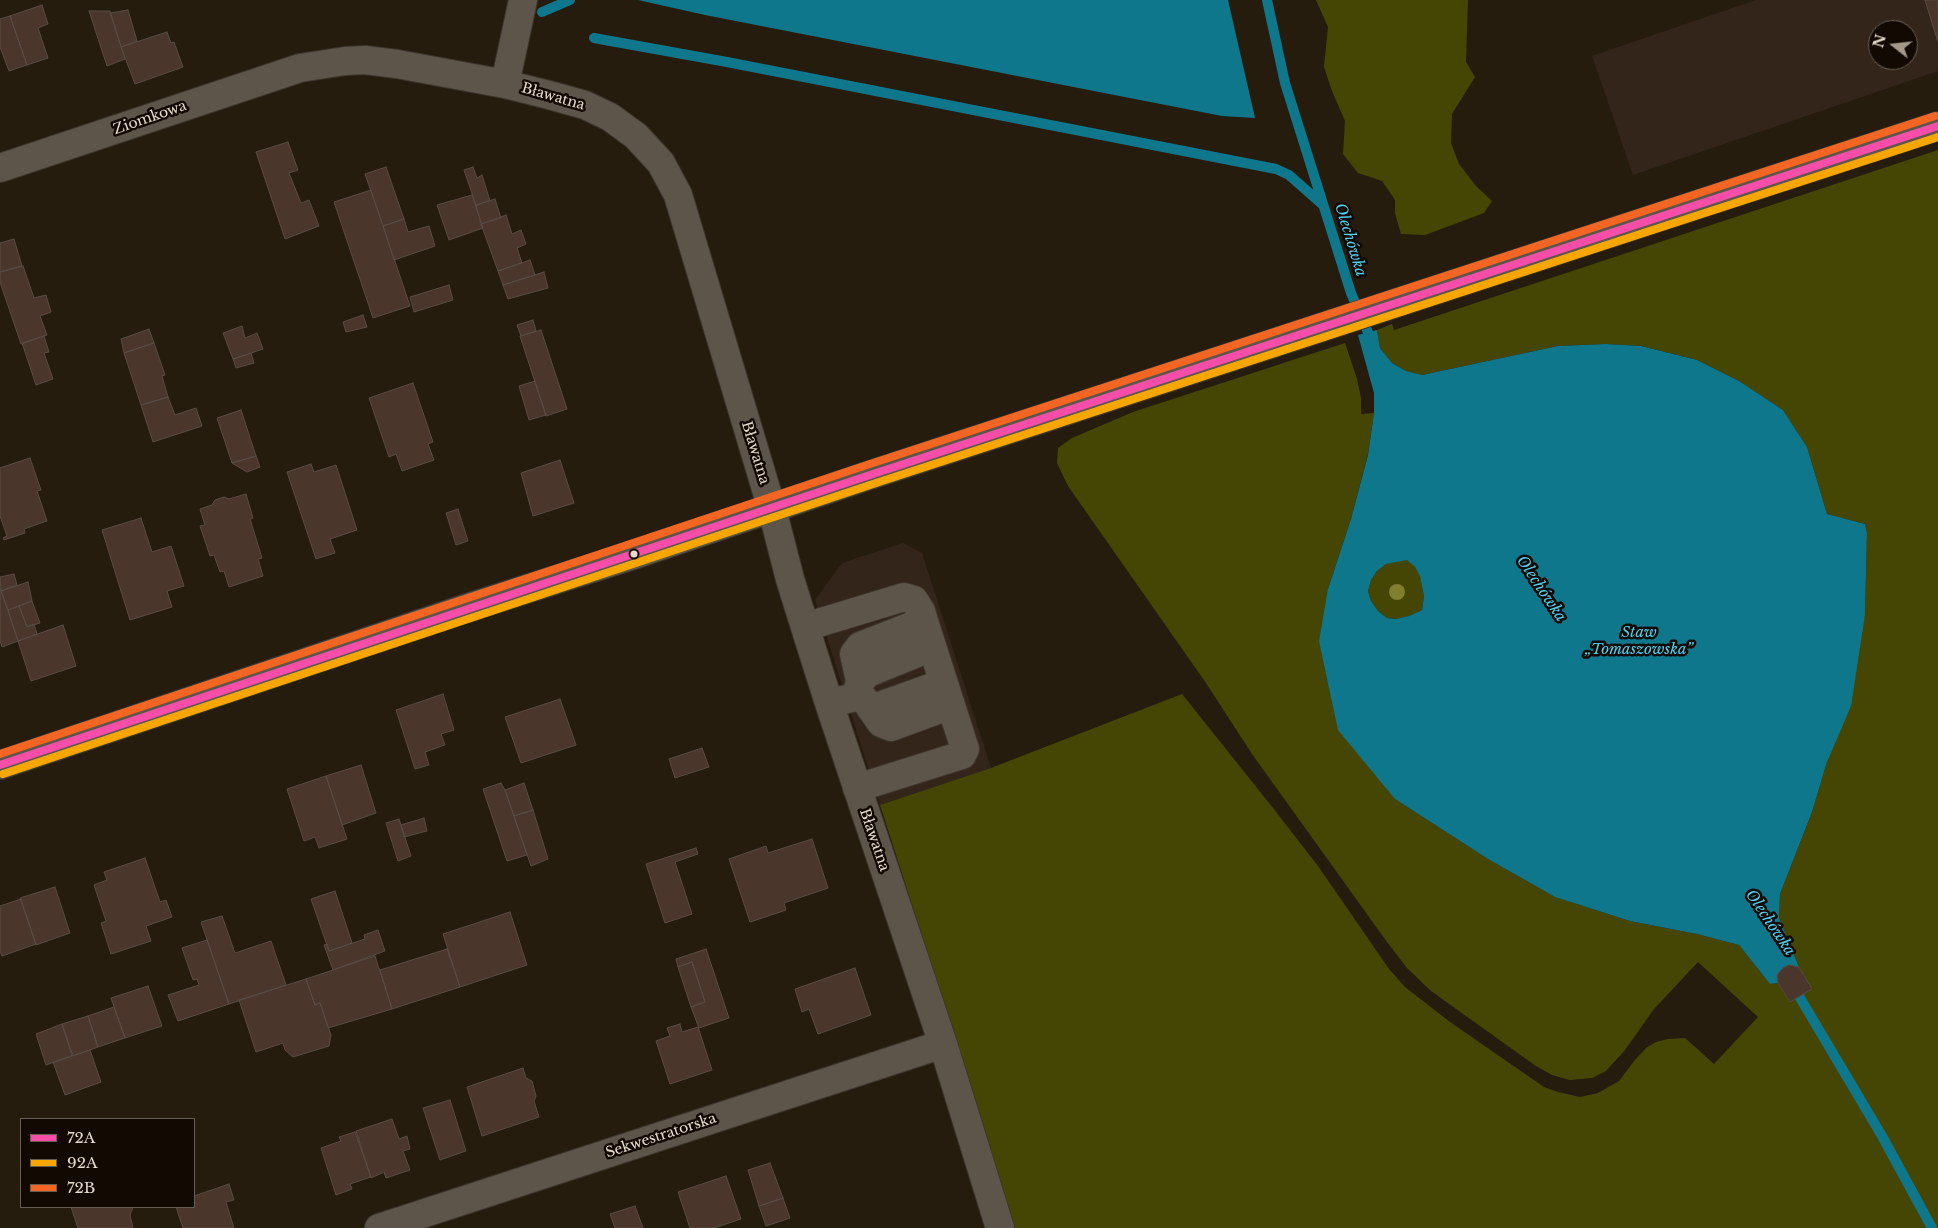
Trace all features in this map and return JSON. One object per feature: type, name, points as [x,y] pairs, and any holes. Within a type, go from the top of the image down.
[{"type":"street","points":[[505,84],[523,0]]},
{"type":"street","name":"Bławatna","points":[[300,68],[365,60],[397,64],[505,84],[585,105],[610,117],[636,136],[661,163],[678,194],[772,509],[790,579],[829,703],[943,1044],[1000,1228]]},
{"type":"street","name":"Ziomkowa","points":[[0,168],[300,68]]},
{"type":"street","points":[[0,765],[873,474],[1938,126]]},
{"type":"street","points":[[805,627],[904,597],[914,600],[921,611],[965,749],[962,756],[857,788]]},
{"type":"street","points":[[924,622],[860,646],[854,654],[862,696],[881,723],[891,727],[947,694]]},
{"type":"street","points":[[862,696],[868,674],[932,647]]},
{"type":"street","points":[[829,703],[862,696]]},
{"type":"street","name":"Sekwestratorska","points":[[379,1228],[943,1044]]},
{"type":"shaded area","points":[[1316,0],[1468,0],[1466,62],[1475,77],[1452,114],[1451,143],[1459,164],[1476,186],[1492,201],[1484,213],[1425,235],[1401,234],[1395,213],[1395,200],[1382,181],[1358,173],[1343,154],[1345,121],[1324,67],[1328,27]]},
{"type":"shaded area","points":[[1756,0],[1938,0],[1938,71],[1633,175],[1592,56]]},
{"type":"shaded area","points":[[1938,150],[1938,1228],[1012,1228],[959,1050],[880,805],[991,768],[1182,694],[1318,866],[1389,969],[1405,987],[1450,1022],[1544,1087],[1580,1097],[1598,1093],[1619,1081],[1646,1048],[1656,1042],[1668,1039],[1685,1038],[1714,1064],[1758,1017],[1698,962],[1654,1009],[1625,1050],[1606,1071],[1592,1078],[1570,1080],[1552,1075],[1536,1066],[1431,991],[1407,968],[1387,942],[1252,754],[1206,683],[1068,486],[1057,463],[1058,448],[1072,438],[1133,412],[1345,343],[1357,379],[1361,398],[1361,414],[1374,413],[1368,454],[1351,519],[1328,589],[1395,799],[1488,859],[1555,897],[1630,921],[1697,934],[1739,945],[1770,984],[1778,983],[1790,1002],[1812,989],[1799,967],[1779,918],[1780,894],[1812,812],[1865,615],[1867,533],[1865,524],[1827,514],[1807,447],[1783,410],[1739,381],[1697,360],[1641,346],[1606,344],[1558,346],[1422,375],[1406,371],[1392,363],[1380,348],[1377,330],[1392,324],[1394,330]]},
{"type":"shaded area","points":[[903,543],[922,553],[991,768],[880,805],[815,600],[842,563]]},
{"type":"shaded area","points":[[1407,559],[1420,575],[1424,596],[1422,610],[1396,619],[1387,618],[1378,611],[1371,601],[1368,591],[1371,580],[1377,571],[1386,564]]},
{"type":"water","points":[[638,0],[1228,0],[1255,118],[1222,116],[705,15]]},
{"type":"water","name":"Staw „Tomaszowska”","points":[[1377,330],[1380,348],[1392,363],[1406,371],[1422,375],[1558,346],[1606,344],[1641,346],[1697,360],[1739,381],[1783,410],[1807,447],[1827,514],[1865,524],[1867,533],[1865,615],[1851,706],[1827,762],[1812,812],[1780,894],[1779,918],[1799,967],[1789,965],[1783,968],[1777,975],[1778,983],[1770,984],[1739,945],[1697,934],[1630,921],[1555,897],[1488,859],[1395,799],[1338,730],[1319,641],[1328,589],[1351,519],[1368,455],[1374,413],[1374,393],[1358,335]],"holes":[[[1407,560],[1415,567],[1420,576],[1424,596],[1422,610],[1396,619],[1387,618],[1378,611],[1371,601],[1368,591],[1371,580],[1377,571],[1386,564]]]},
{"type":"building","points":[[1925,0],[1938,0],[1938,42]]},
{"type":"building","points":[[42,5],[48,24],[38,28],[48,58],[27,65],[10,16]]},
{"type":"building","points":[[128,10],[137,41],[121,47],[110,13]]},
{"type":"building","points":[[89,11],[110,11],[125,59],[107,66]]},
{"type":"building","points":[[10,16],[27,65],[9,71],[0,47],[0,19]]},
{"type":"building","points":[[167,32],[171,43],[174,42],[183,67],[135,84],[121,47]]},
{"type":"building","points":[[288,142],[298,170],[289,173],[301,203],[309,200],[319,226],[285,239],[256,152]]},
{"type":"building","points":[[386,167],[404,219],[383,226],[365,174]]},
{"type":"building","points":[[473,167],[477,178],[482,175],[490,201],[476,205],[464,170]]},
{"type":"building","points":[[371,190],[410,306],[373,318],[334,202]]},
{"type":"building","points":[[472,195],[483,228],[449,240],[437,205]]},
{"type":"building","points":[[495,199],[501,218],[481,224],[476,205]]},
{"type":"building","points":[[506,215],[512,234],[521,230],[526,244],[517,248],[522,263],[498,271],[481,224]]},
{"type":"building","points":[[404,219],[408,232],[429,226],[435,246],[394,260],[383,226]]},
{"type":"building","points":[[14,239],[22,266],[0,272],[0,243]]},
{"type":"building","points":[[530,260],[535,275],[503,285],[498,271]]},
{"type":"building","points":[[23,266],[34,298],[46,295],[51,312],[40,316],[47,335],[21,344],[0,282],[0,272]]},
{"type":"building","points":[[544,272],[548,288],[508,299],[503,285]]},
{"type":"building","points":[[449,285],[453,300],[414,312],[410,297]]},
{"type":"building","points":[[363,315],[367,327],[346,332],[343,322]]},
{"type":"building","points":[[533,320],[536,331],[521,336],[517,325]]},
{"type":"building","points":[[242,326],[245,338],[257,333],[263,349],[233,359],[223,333]]},
{"type":"building","points":[[149,329],[154,343],[124,353],[121,339]]},
{"type":"building","points":[[541,330],[567,409],[546,416],[520,336]]},
{"type":"building","points":[[44,336],[49,352],[44,353],[53,379],[36,385],[22,343]]},
{"type":"building","points":[[154,343],[165,375],[162,376],[168,397],[141,405],[124,353]]},
{"type":"building","points":[[251,353],[254,363],[236,368],[233,359]]},
{"type":"building","points":[[535,381],[546,415],[529,420],[519,386]]},
{"type":"building","points":[[413,383],[433,442],[428,444],[434,460],[402,471],[396,454],[389,457],[369,398]]},
{"type":"building","points":[[168,397],[175,415],[196,408],[202,426],[153,442],[141,405]]},
{"type":"building","points":[[241,410],[256,456],[232,463],[217,418]]},
{"type":"building","points":[[256,456],[260,467],[247,472],[232,463]]},
{"type":"building","points":[[30,458],[41,490],[37,491],[47,521],[24,529],[25,533],[4,540],[3,538],[7,536],[0,516],[0,468]]},
{"type":"building","points":[[560,460],[574,503],[533,516],[521,473]]},
{"type":"building","points":[[311,464],[314,472],[336,465],[357,530],[330,539],[335,553],[316,559],[287,472]]},
{"type":"building","points":[[246,494],[253,518],[250,519],[262,558],[258,559],[263,576],[229,587],[224,571],[220,572],[214,555],[210,556],[200,526],[205,525],[200,509],[212,505],[215,500],[224,497],[229,499]]},
{"type":"building","points":[[458,509],[468,541],[456,545],[446,513]]},
{"type":"building","points":[[141,518],[152,552],[171,546],[184,586],[167,591],[172,607],[130,620],[102,530]]},
{"type":"building","points":[[14,574],[17,585],[1,591],[0,577]]},
{"type":"building","points":[[28,582],[32,601],[8,610],[1,591]]},
{"type":"building","points":[[0,588],[18,641],[2,647],[0,641]]},
{"type":"building","points":[[32,601],[40,623],[27,627],[19,606]]},
{"type":"building","points":[[19,606],[27,627],[34,624],[37,634],[18,641],[8,610]]},
{"type":"building","points":[[63,625],[76,666],[31,681],[18,641]]},
{"type":"building","points":[[443,694],[454,730],[441,734],[445,745],[425,752],[429,765],[415,769],[396,710]]},
{"type":"building","points":[[560,699],[576,745],[521,763],[505,717]]},
{"type":"building","points":[[702,748],[709,767],[675,778],[669,759]]},
{"type":"building","points":[[361,765],[376,813],[342,825],[326,776]]},
{"type":"building","points":[[326,776],[347,839],[319,848],[315,837],[304,841],[287,789]]},
{"type":"building","points":[[501,783],[527,855],[507,861],[483,789]]},
{"type":"building","points":[[524,783],[533,810],[514,816],[505,790]]},
{"type":"building","points":[[533,810],[548,859],[531,866],[514,816]]},
{"type":"building","points":[[424,818],[427,831],[404,837],[401,825]]},
{"type":"building","points":[[399,819],[411,856],[398,861],[386,823]]},
{"type":"building","points":[[812,839],[828,888],[784,903],[786,910],[750,922],[729,859],[766,846],[768,853]]},
{"type":"building","points":[[696,848],[698,854],[675,862],[692,914],[665,923],[646,864]]},
{"type":"building","points":[[145,858],[160,902],[166,900],[172,917],[146,926],[151,941],[111,954],[101,923],[106,921],[94,885],[107,880],[104,872]]},
{"type":"building","points":[[55,887],[70,933],[36,945],[20,898]]},
{"type":"building","points":[[335,891],[352,943],[329,951],[311,899]]},
{"type":"building","points":[[21,899],[36,944],[2,956],[0,951],[0,906]]},
{"type":"building","points":[[510,912],[527,965],[460,987],[443,934]]},
{"type":"building","points":[[222,916],[235,953],[271,941],[286,985],[229,1004],[201,922]]},
{"type":"building","points":[[378,930],[385,951],[333,970],[324,945],[327,944],[329,951],[365,939],[364,935]]},
{"type":"building","points":[[207,940],[229,1004],[178,1021],[168,995],[199,985],[197,979],[193,980],[182,948]]},
{"type":"building","points":[[447,949],[460,987],[392,1009],[380,970]]},
{"type":"building","points":[[706,949],[729,1018],[699,1028],[691,1007],[705,1002],[692,962],[678,967],[676,959]]},
{"type":"building","points":[[375,956],[392,1009],[328,1028],[320,1003],[315,1005],[306,979]]},
{"type":"building","points":[[692,962],[705,1002],[691,1007],[678,967]]},
{"type":"building","points":[[1789,965],[1799,967],[1812,989],[1790,1002],[1778,983],[1777,975],[1783,968]]},
{"type":"building","points":[[855,968],[871,1015],[818,1034],[809,1009],[802,1012],[795,989]]},
{"type":"building","points":[[306,979],[315,1005],[320,1003],[331,1035],[329,1046],[293,1057],[285,1050],[283,1043],[256,1052],[239,1000]]},
{"type":"building","points":[[148,986],[162,1026],[125,1038],[111,998]]},
{"type":"building","points":[[114,1007],[125,1038],[98,1047],[88,1016]]},
{"type":"building","points":[[88,1016],[98,1047],[73,1056],[62,1024]]},
{"type":"building","points":[[62,1024],[72,1056],[46,1065],[36,1034]]},
{"type":"building","points":[[680,1024],[682,1032],[698,1027],[712,1070],[670,1084],[656,1041],[670,1036],[667,1028]]},
{"type":"building","points":[[90,1050],[101,1082],[65,1095],[53,1062]]},
{"type":"building","points":[[523,1068],[526,1078],[532,1081],[536,1096],[534,1101],[539,1117],[482,1136],[467,1087]]},
{"type":"building","points":[[450,1100],[466,1151],[440,1160],[423,1108]]},
{"type":"building","points":[[392,1119],[399,1139],[407,1136],[410,1149],[403,1151],[410,1170],[386,1178],[384,1172],[371,1178],[356,1131]]},
{"type":"building","points":[[355,1132],[371,1177],[350,1184],[352,1189],[336,1195],[321,1148],[341,1141],[339,1137]]},
{"type":"building","points":[[770,1163],[783,1198],[759,1206],[748,1170]]},
{"type":"building","points":[[726,1176],[741,1219],[714,1228],[690,1228],[678,1192]]},
{"type":"building","points":[[229,1184],[234,1200],[226,1202],[234,1228],[183,1228],[176,1208],[195,1208],[195,1196]]},
{"type":"building","points":[[783,1198],[790,1218],[766,1226],[759,1206]]},
{"type":"building","points":[[635,1206],[643,1228],[615,1228],[610,1214]]},
{"type":"building","points":[[71,1208],[133,1208],[130,1215],[133,1228],[78,1228]]},
{"type":"waterway","points":[[542,12],[570,0]]},
{"type":"waterway","name":"Olechówka","points":[[1267,0],[1285,83],[1351,293],[1373,344]]},
{"type":"waterway","points":[[594,38],[727,62],[1276,169],[1289,175],[1323,205]]},
{"type":"waterway","name":"Olechówka","points":[[1793,986],[1882,1136],[1932,1228]]},
{"type":"transit line","name":"72B","points":[[0,754],[870,464],[1935,116]]},
{"type":"transit line","name":"72A","points":[[0,765],[873,474],[1938,126]]},
{"type":"transit line","name":"92A","points":[[3,774],[876,483],[1938,137]]}]
